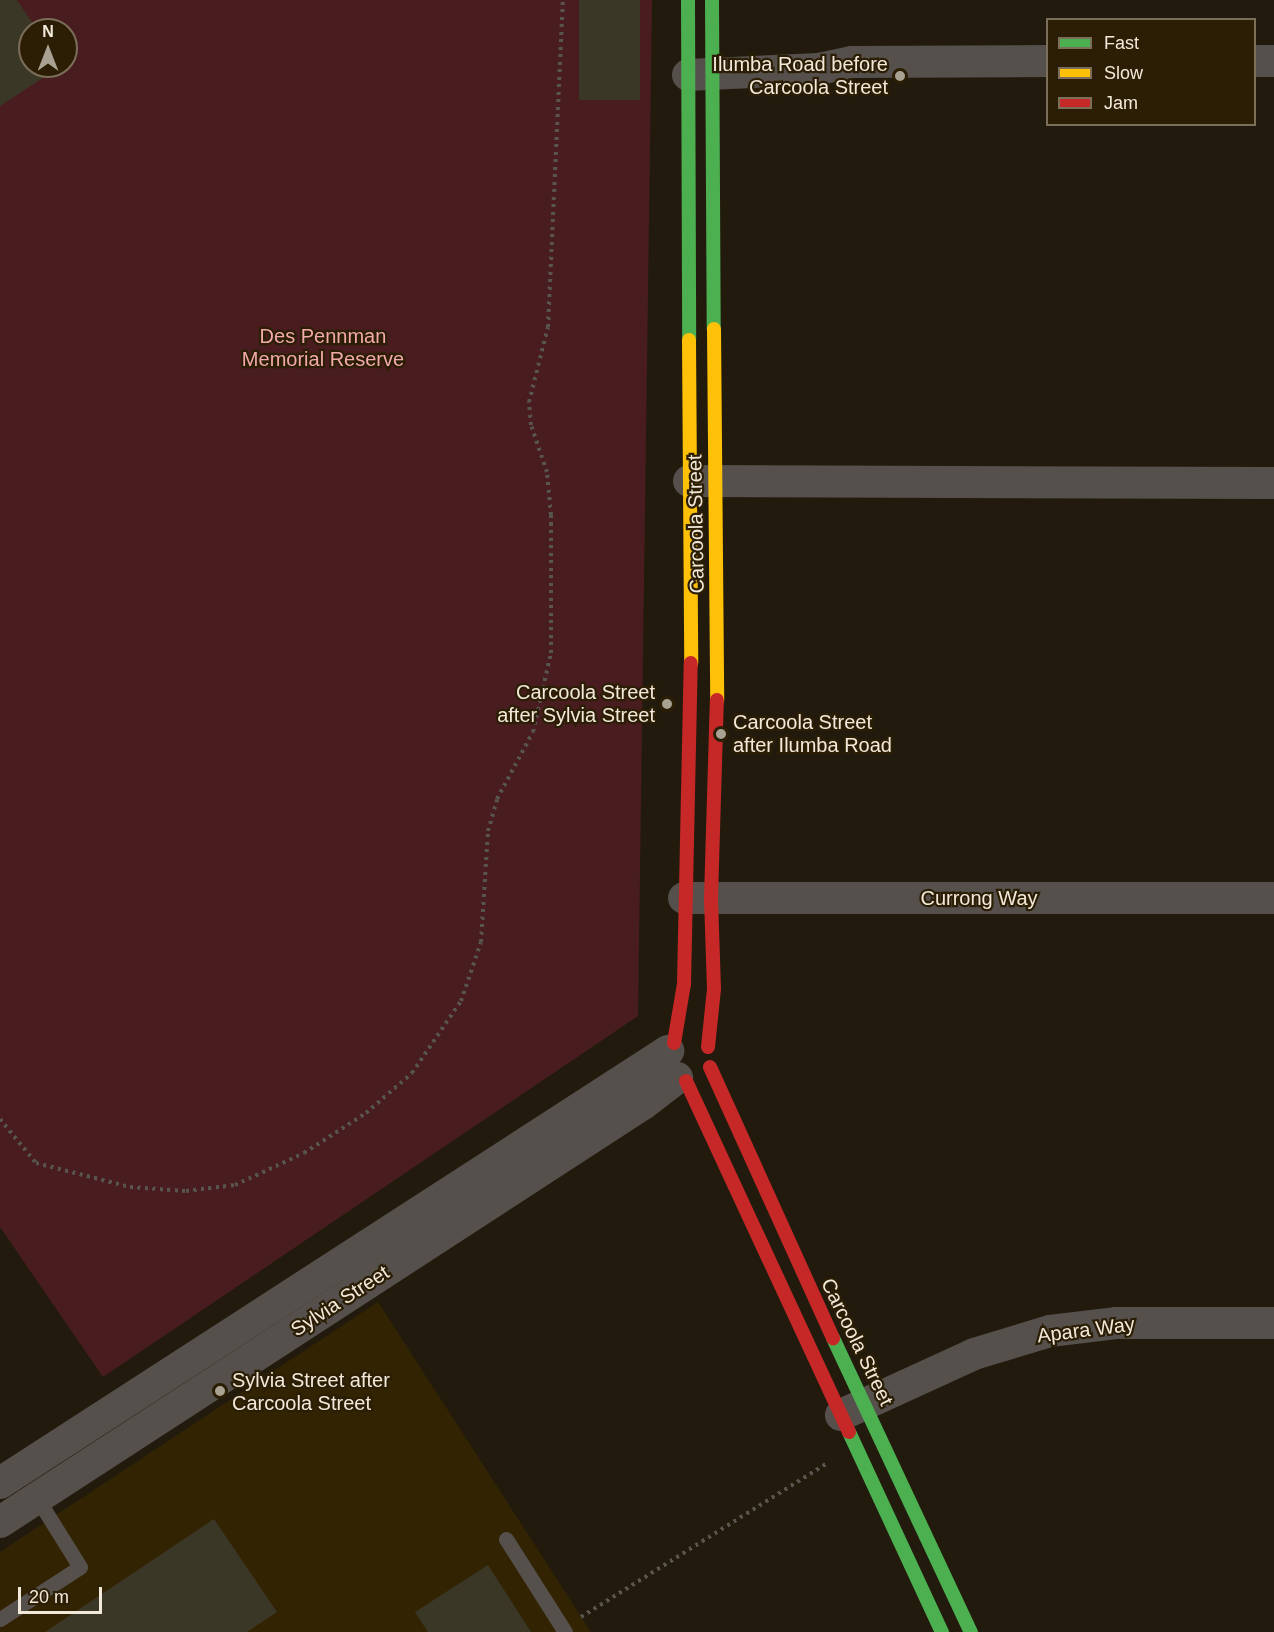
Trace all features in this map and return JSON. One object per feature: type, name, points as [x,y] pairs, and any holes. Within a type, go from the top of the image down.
[{"type":"street","name":"Carcoola Street","points":[[688,0],[700,63],[701,481],[691,681],[697,898],[714,989],[708,1047],[710,1067],[778,1222],[854,1410],[856,1446],[944,1632]]},
{"type":"street","name":"Carcoola Street","points":[[712,0],[700,63],[701,481],[717,681],[697,898],[684,984],[676,1063],[756,1233],[854,1410],[969,1627]]},
{"type":"street","points":[[700,63],[819,69],[852,62],[1046,61]]},
{"type":"street","points":[[1256,61],[1274,61]]},
{"type":"street","points":[[701,481],[1274,483]]},
{"type":"street","points":[[691,681],[717,681]]},
{"type":"street","name":"Currong Way","points":[[697,898],[1274,898]]},
{"type":"street","points":[[708,1047],[692,1037],[676,1063],[696,1080],[710,1067]]},
{"type":"street","name":"Sylvia Street","points":[[0,1483],[676,1063]]},
{"type":"street","name":"Sylvia Street","points":[[0,1522],[644,1104],[676,1063]]},
{"type":"street","points":[[756,1233],[778,1222]]},
{"type":"street","name":"Apara Way","points":[[854,1410],[974,1354],[1050,1330],[1116,1323],[1274,1323]]},
{"type":"street","points":[[944,1632],[969,1627]]},
{"type":"lane","points":[[0,1619],[80,1567],[37,1498]]},
{"type":"lane","points":[[506,1539],[564,1630]]},
{"type":"path","points":[[0,1119],[36,1163],[130,1187],[186,1191],[235,1185],[304,1153],[366,1113],[412,1073],[461,1001],[481,942],[488,831],[497,799],[534,732],[552,652],[551,515],[547,472],[531,425],[529,402],[548,327],[563,0]]},
{"type":"path","points":[[564,1630],[856,1446]]},
{"type":"shaded area","points":[[378,1302],[591,1632],[0,1632],[0,1552]]},
{"type":"green space","name":"Des Pennman Memorial Reserve","points":[[0,0],[652,0],[638,1016],[103,1377],[0,1227]]},
{"type":"building","points":[[0,0],[17,0],[29,18],[18,18],[18,78],[43,78],[0,106]]},
{"type":"building","points":[[579,0],[640,0],[640,100],[579,100]]},
{"type":"building","points":[[214,1519],[277,1612],[247,1632],[45,1632]]},
{"type":"building","points":[[488,1565],[531,1632],[428,1632],[415,1612]]},
{"type":"traffic: fast","points":[[688,0],[689,340]]},
{"type":"traffic: fast","points":[[712,0],[714,329]]},
{"type":"traffic: fast","points":[[833,1338],[971,1632]]},
{"type":"traffic: fast","points":[[849,1432],[942,1632]]},
{"type":"traffic: slow","points":[[714,329],[717,700]]},
{"type":"traffic: slow","points":[[689,340],[691,663]]},
{"type":"traffic: jam","points":[[674,1043],[684,984],[691,663]]},
{"type":"traffic: jam","points":[[708,1047],[714,989],[711,898],[717,700]]},
{"type":"traffic: jam","points":[[710,1067],[833,1338]]},
{"type":"traffic: jam","points":[[686,1081],[849,1432]]},
{"type":"place","name":"Ilumba Road before Carcoola Street","points":[[900,76]]},
{"type":"place","name":"Carcoola Street after Sylvia Street","points":[[667,704]]},
{"type":"place","name":"Carcoola Street after Ilumba Road","points":[[721,734]]},
{"type":"place","name":"Sylvia Street after Carcoola Street","points":[[220,1391]]}]
